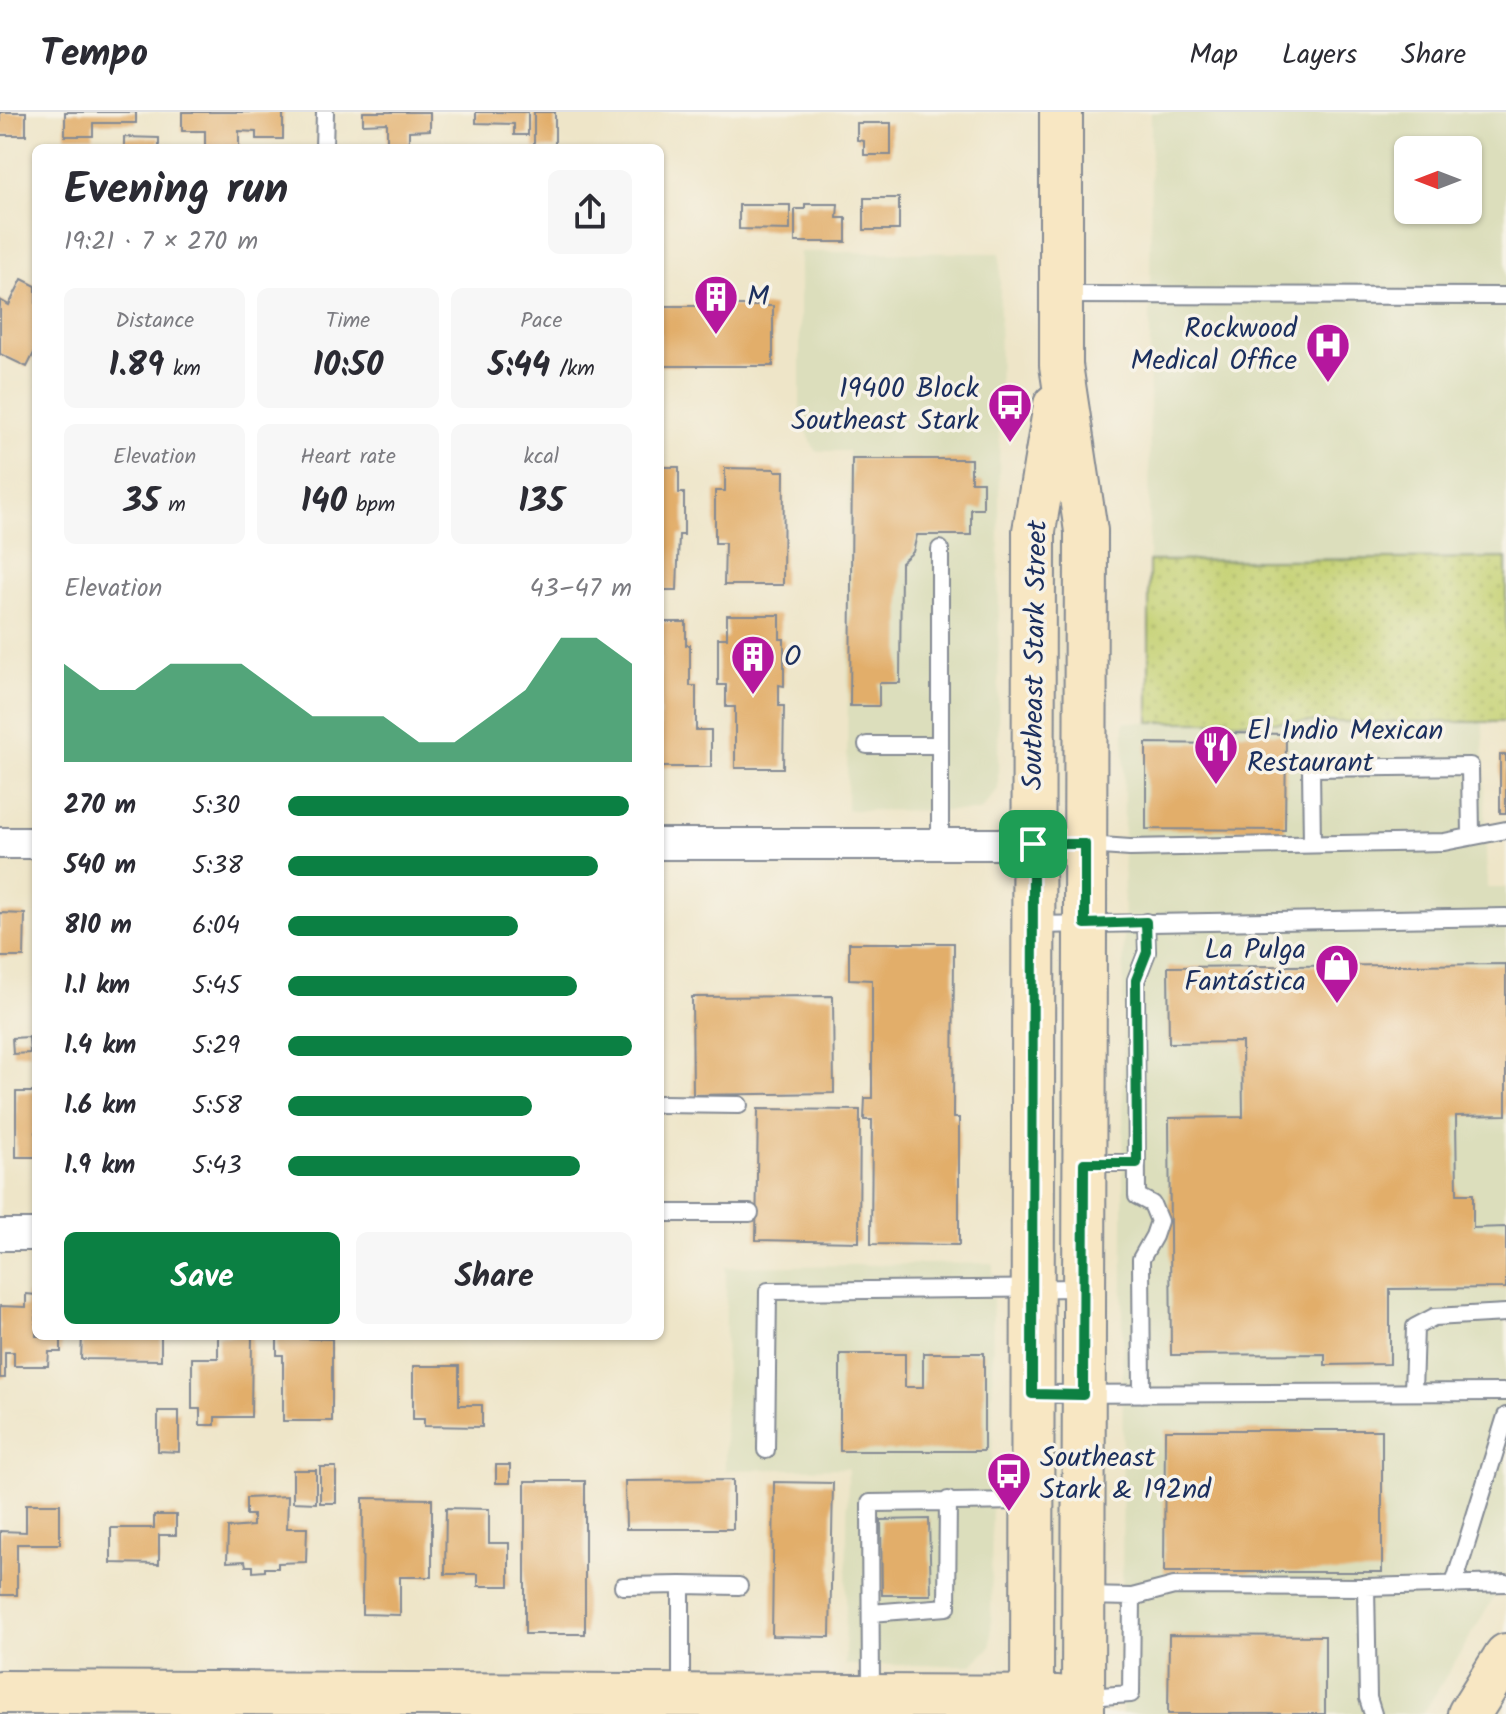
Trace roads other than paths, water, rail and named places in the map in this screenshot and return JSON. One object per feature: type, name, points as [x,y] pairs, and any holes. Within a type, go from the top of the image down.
[{"type":"main road","name":"Southeast Stark Street","points":[[1061,112],[1061,365],[1086,531],[1083,1706]]},
{"type":"main road","name":"Southeast Stark Street","points":[[1032,1706],[1034,531],[1061,365]]},
{"type":"main road","points":[[1469,1714],[1506,1655]]},
{"type":"main road","points":[[0,1692],[151,1703],[555,1705],[681,1696],[871,1697],[948,1705],[1083,1706]]},
{"type":"street","points":[[0,843],[32,843]]},
{"type":"street","points":[[664,844],[1085,844]]},
{"type":"street","points":[[0,1235],[32,1235]]},
{"type":"lane","points":[[324,144],[325,112]]},
{"type":"lane","points":[[1061,295],[1506,296]]},
{"type":"lane","points":[[940,549],[940,844]]},
{"type":"lane","points":[[867,745],[940,745]]},
{"type":"lane","points":[[1312,844],[1311,768],[1470,766],[1471,836]]},
{"type":"lane","points":[[1085,844],[1130,848],[1444,842],[1506,830]]},
{"type":"lane","points":[[1033,925],[1506,917]]},
{"type":"lane","points":[[1142,1394],[1141,1259],[1159,1221],[1152,1204],[1137,1196],[1136,980],[1147,952],[1146,922]]},
{"type":"lane","points":[[664,1104],[739,1105]]},
{"type":"lane","points":[[1084,1163],[1137,1163]]},
{"type":"lane","points":[[664,1213],[750,1213]]},
{"type":"lane","points":[[766,1450],[768,1291],[1084,1288]]},
{"type":"lane","points":[[1413,1392],[1415,1327],[1434,1317],[1506,1313]]},
{"type":"lane","points":[[1032,1394],[1506,1392]]},
{"type":"lane","points":[[1454,1584],[1506,1416]]},
{"type":"lane","points":[[871,1613],[947,1607],[948,1500]]},
{"type":"lane","points":[[871,1697],[870,1503],[1032,1501]]},
{"type":"lane","points":[[1083,1596],[1132,1597],[1174,1586],[1366,1587],[1506,1583]]},
{"type":"lane","points":[[681,1585],[681,1696]]},
{"type":"lane","points":[[623,1586],[739,1586]]},
{"type":"lane","points":[[1366,1587],[1368,1698],[1373,1714]]},
{"type":"lane","points":[[1083,1706],[1115,1693],[1131,1694],[1132,1597]]},
{"type":"place","name":"M","points":[[716,336]]},
{"type":"place","name":"Rockwood Medical Office","points":[[1328,384]]},
{"type":"place","name":"19400 Block Southeast Stark","points":[[1010,444]]},
{"type":"place","name":"O","points":[[753,696]]},
{"type":"place","name":"El Indio Mexican Restaurant","points":[[1216,786]]},
{"type":"place","name":"La Pulga Fantástica","points":[[1337,1005]]},
{"type":"place","name":"Southeast Stark & 192nd","points":[[1009,1513]]}]
